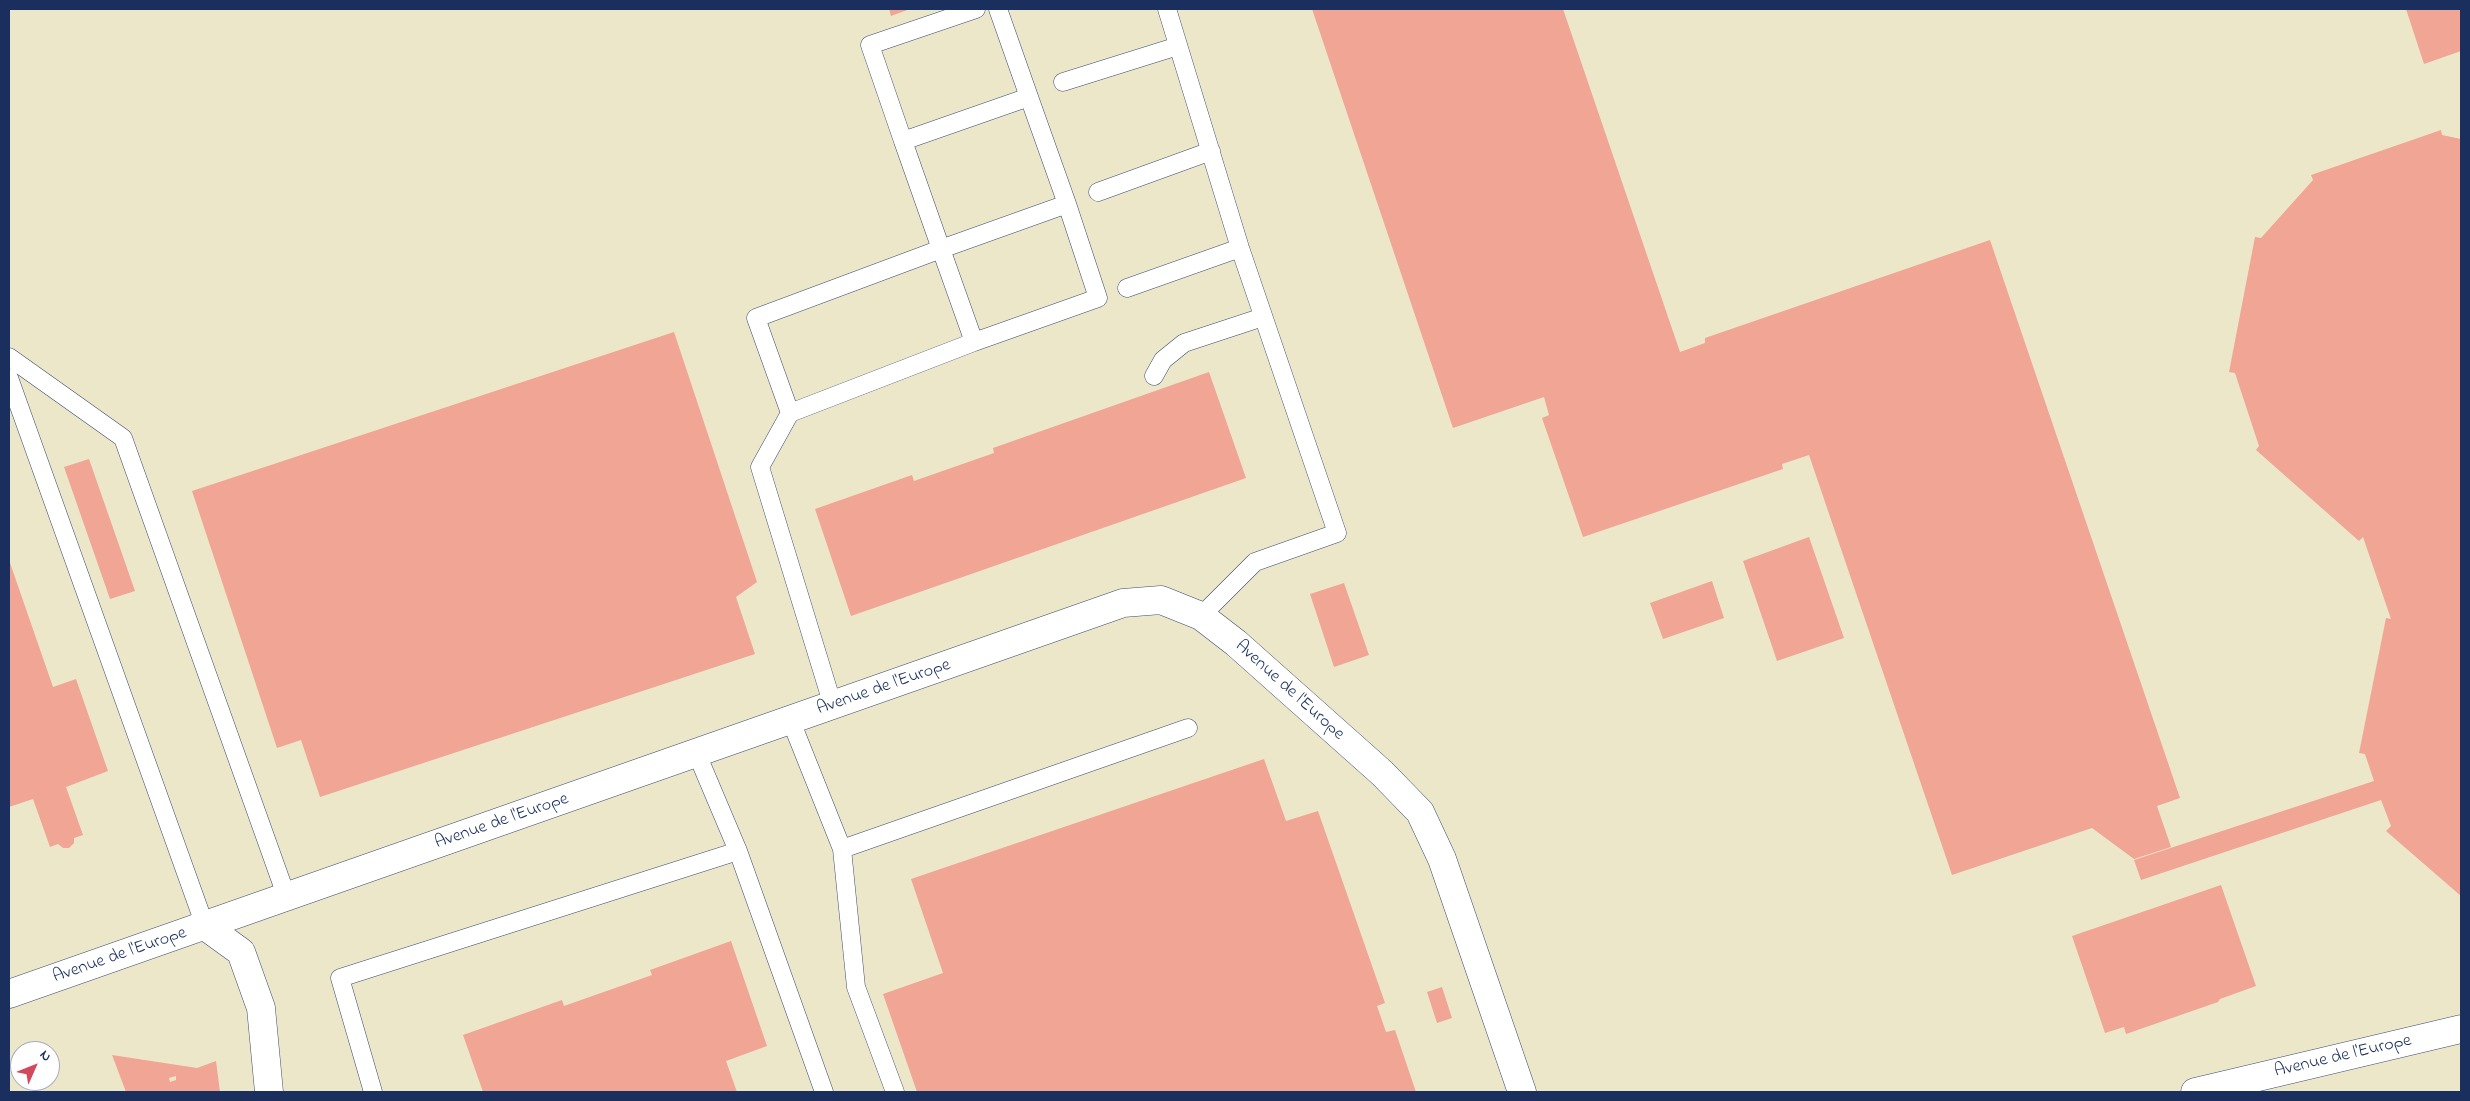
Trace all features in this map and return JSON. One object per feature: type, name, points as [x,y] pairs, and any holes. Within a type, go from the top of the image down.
[{"type":"street","name":"Avenue de l'Europe","points":[[9,994],[1123,604],[1161,600],[1201,616],[1236,643],[1382,773],[1420,812],[1442,860],[1522,1092]]},
{"type":"street","points":[[205,926],[241,952],[262,1008],[269,1092]]},
{"type":"street","name":"Avenue de l'Europe","points":[[2195,1092],[2461,1029]]},
{"type":"lane","points":[[974,342],[870,45],[976,9]]},
{"type":"lane","points":[[833,706],[760,467],[790,413],[974,342],[1098,298],[998,9]]},
{"type":"lane","points":[[1167,9],[1240,248],[1337,533],[1255,562],[1201,616]]},
{"type":"lane","points":[[1063,82],[1178,46]]},
{"type":"lane","points":[[903,141],[1029,97]]},
{"type":"lane","points":[[1098,192],[1211,151]]},
{"type":"lane","points":[[790,413],[756,318],[1067,204]]},
{"type":"lane","points":[[1127,288],[1240,248]]},
{"type":"lane","points":[[1154,376],[1163,360],[1184,342],[1263,317]]},
{"type":"lane","points":[[9,357],[123,438],[287,898]]},
{"type":"lane","points":[[9,378],[205,926]]},
{"type":"lane","points":[[791,721],[842,849],[856,987],[895,1092]]},
{"type":"lane","points":[[842,849],[1188,728]]},
{"type":"lane","points":[[697,754],[738,851],[824,1092]]},
{"type":"lane","points":[[373,1092],[340,978],[738,851]]},
{"type":"building","points":[[889,9],[910,9],[891,16]]},
{"type":"building","points":[[1312,9],[1563,9],[1680,352],[1705,343],[1705,338],[1990,240],[2180,798],[2157,806],[2171,847],[2134,859],[2092,828],[1952,875],[1809,455],[1782,464],[1783,469],[1583,537],[1542,418],[1549,415],[1544,397],[1453,428]]},
{"type":"building","points":[[2406,9],[2461,9],[2461,51],[2424,64]]},
{"type":"building","points":[[2441,130],[2442,135],[2461,139],[2461,896],[2386,831],[2391,826],[2381,800],[2141,880],[2134,860],[2374,781],[2365,754],[2359,753],[2386,618],[2391,619],[2363,537],[2359,541],[2256,450],[2259,446],[2235,373],[2229,372],[2255,237],[2261,238],[2313,180],[2311,175]]},
{"type":"building","points":[[674,332],[757,582],[736,597],[755,654],[320,797],[301,740],[277,748],[192,491]]},
{"type":"building","points":[[1209,372],[1246,478],[851,616],[815,509],[912,475],[914,481],[994,453],[993,448]]},
{"type":"building","points":[[89,459],[135,591],[110,599],[64,467]]},
{"type":"building","points":[[1809,537],[1844,638],[1777,661],[1743,561]]},
{"type":"building","points":[[9,560],[53,687],[76,679],[108,771],[66,787],[83,835],[74,838],[74,843],[69,848],[63,848],[58,844],[50,847],[33,799],[9,807]]},
{"type":"building","points":[[1712,581],[1724,618],[1663,639],[1650,603]]},
{"type":"building","points":[[1344,583],[1369,655],[1334,667],[1310,594]]},
{"type":"building","points":[[1264,759],[1286,821],[1318,811],[1385,1003],[1377,1006],[1386,1032],[1395,1030],[1416,1092],[917,1092],[883,994],[943,973],[911,879]]},
{"type":"building","points":[[2221,885],[2256,986],[2220,999],[2218,1002],[2126,1034],[2124,1027],[2105,1033],[2072,936]]},
{"type":"building","points":[[731,941],[767,1046],[726,1061],[737,1092],[483,1092],[463,1035],[562,1000],[564,1006],[652,975],[650,970]]},
{"type":"building","points":[[1442,987],[1452,1018],[1437,1023],[1427,992]]},
{"type":"building","points":[[112,1055],[197,1068],[216,1061],[220,1092],[126,1092]],"holes":[[[176,1076],[176,1080],[170,1082],[169,1078]]]}]
